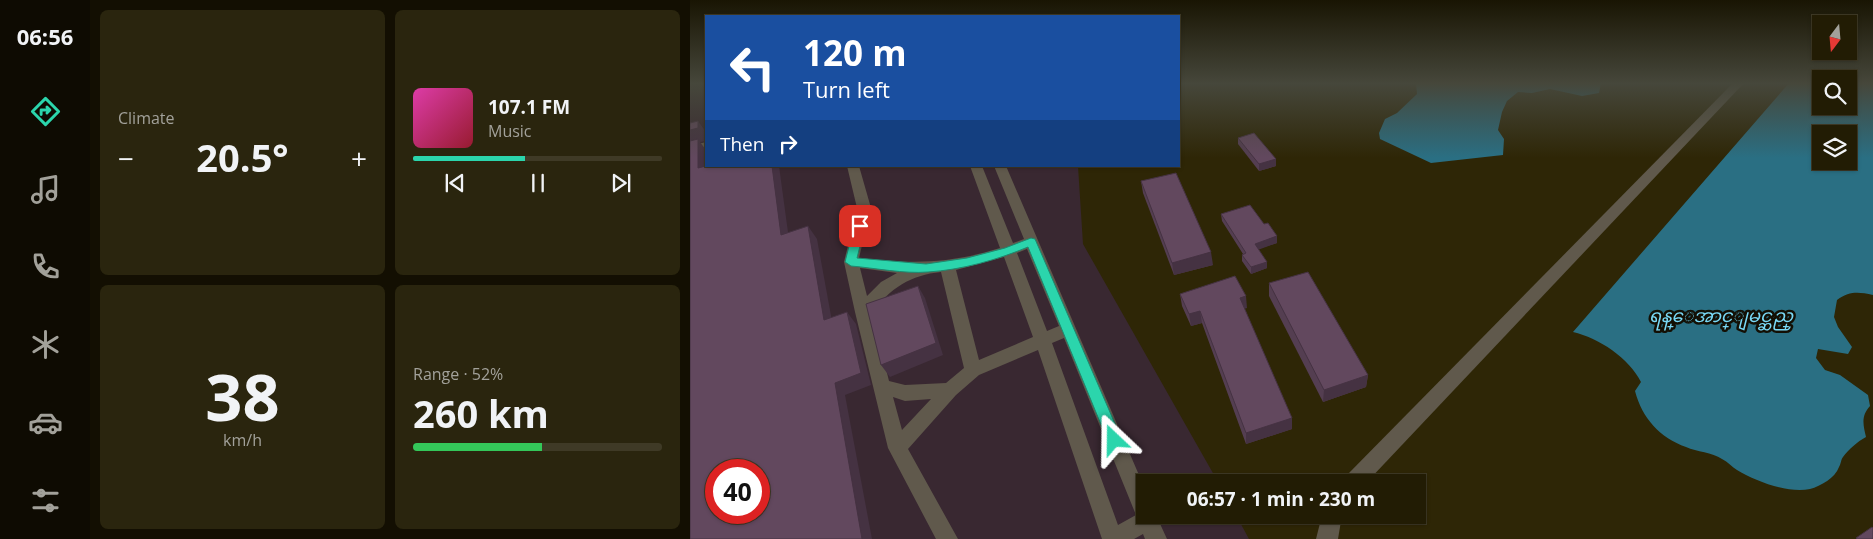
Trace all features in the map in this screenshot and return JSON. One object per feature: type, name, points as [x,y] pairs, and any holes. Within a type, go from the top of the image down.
[{"type":"street","points":[[1362,474],[1715,108]]},
{"type":"street","points":[[690,150],[705,146]]},
{"type":"street","points":[[853,167],[864,208],[851,262],[897,448],[948,539]]},
{"type":"street","points":[[976,167],[1043,341],[1113,539],[1136,523]]},
{"type":"street","points":[[1000,167],[1136,492]]},
{"type":"street","points":[[863,312],[880,290],[896,278],[926,268],[1008,251],[1031,242]]},
{"type":"street","points":[[851,262],[926,268]]},
{"type":"street","points":[[947,265],[973,370]]},
{"type":"street","points":[[897,448],[950,390],[973,370],[1069,329]]},
{"type":"street","points":[[883,388],[905,393],[950,390]]},
{"type":"street","points":[[1149,524],[1156,539]]},
{"type":"street","points":[[1327,539],[1330,524]]},
{"type":"shaded area","points":[[690,108],[705,108],[705,167],[1078,167],[1083,244],[1213,474],[1136,474],[1136,524],[1241,524],[1249,539],[690,539]]},
{"type":"water","points":[[1402,108],[1504,108],[1498,130],[1504,139],[1503,155],[1431,163],[1380,139],[1379,133],[1385,119]]},
{"type":"water","name":"ရန္ေအာင္ျမင္ဆည္","points":[[1767,108],[1812,108],[1812,115],[1857,115],[1857,108],[1873,108],[1873,295],[1854,293],[1837,300],[1834,317],[1838,327],[1852,347],[1848,354],[1818,349],[1816,358],[1825,370],[1840,375],[1868,395],[1870,406],[1865,413],[1864,420],[1866,437],[1856,443],[1845,454],[1840,466],[1831,478],[1823,484],[1810,489],[1792,490],[1772,486],[1744,474],[1718,457],[1690,449],[1668,438],[1653,426],[1642,410],[1635,391],[1641,382],[1636,373],[1621,357],[1593,339],[1573,332]]},
{"type":"building","points":[[698,121],[698,128],[690,130],[690,123]]},
{"type":"building","points":[[1254,133],[1276,159],[1259,164],[1238,138]]},
{"type":"building","points":[[698,139],[698,168],[705,166],[772,167],[781,235],[808,226],[824,320],[847,312],[861,373],[835,383],[862,539],[690,539],[690,141]]},
{"type":"building","points":[[1176,173],[1211,252],[1172,263],[1141,181]]},
{"type":"building","points":[[1250,205],[1264,224],[1268,223],[1277,236],[1255,244],[1267,262],[1251,267],[1242,255],[1246,253],[1221,214]]},
{"type":"building","points":[[1308,272],[1368,375],[1324,390],[1269,283]]},
{"type":"building","points":[[1235,276],[1246,296],[1240,298],[1292,418],[1246,433],[1200,311],[1189,314],[1180,294]]},
{"type":"building","points":[[918,286],[936,343],[881,365],[866,304]]},
{"type":"building","points":[[1872,527],[1873,539],[1856,538]]},
{"type":"route","points":[[860,226],[851,262],[926,268],[967,262],[1008,251],[1031,242],[1114,440]]}]
